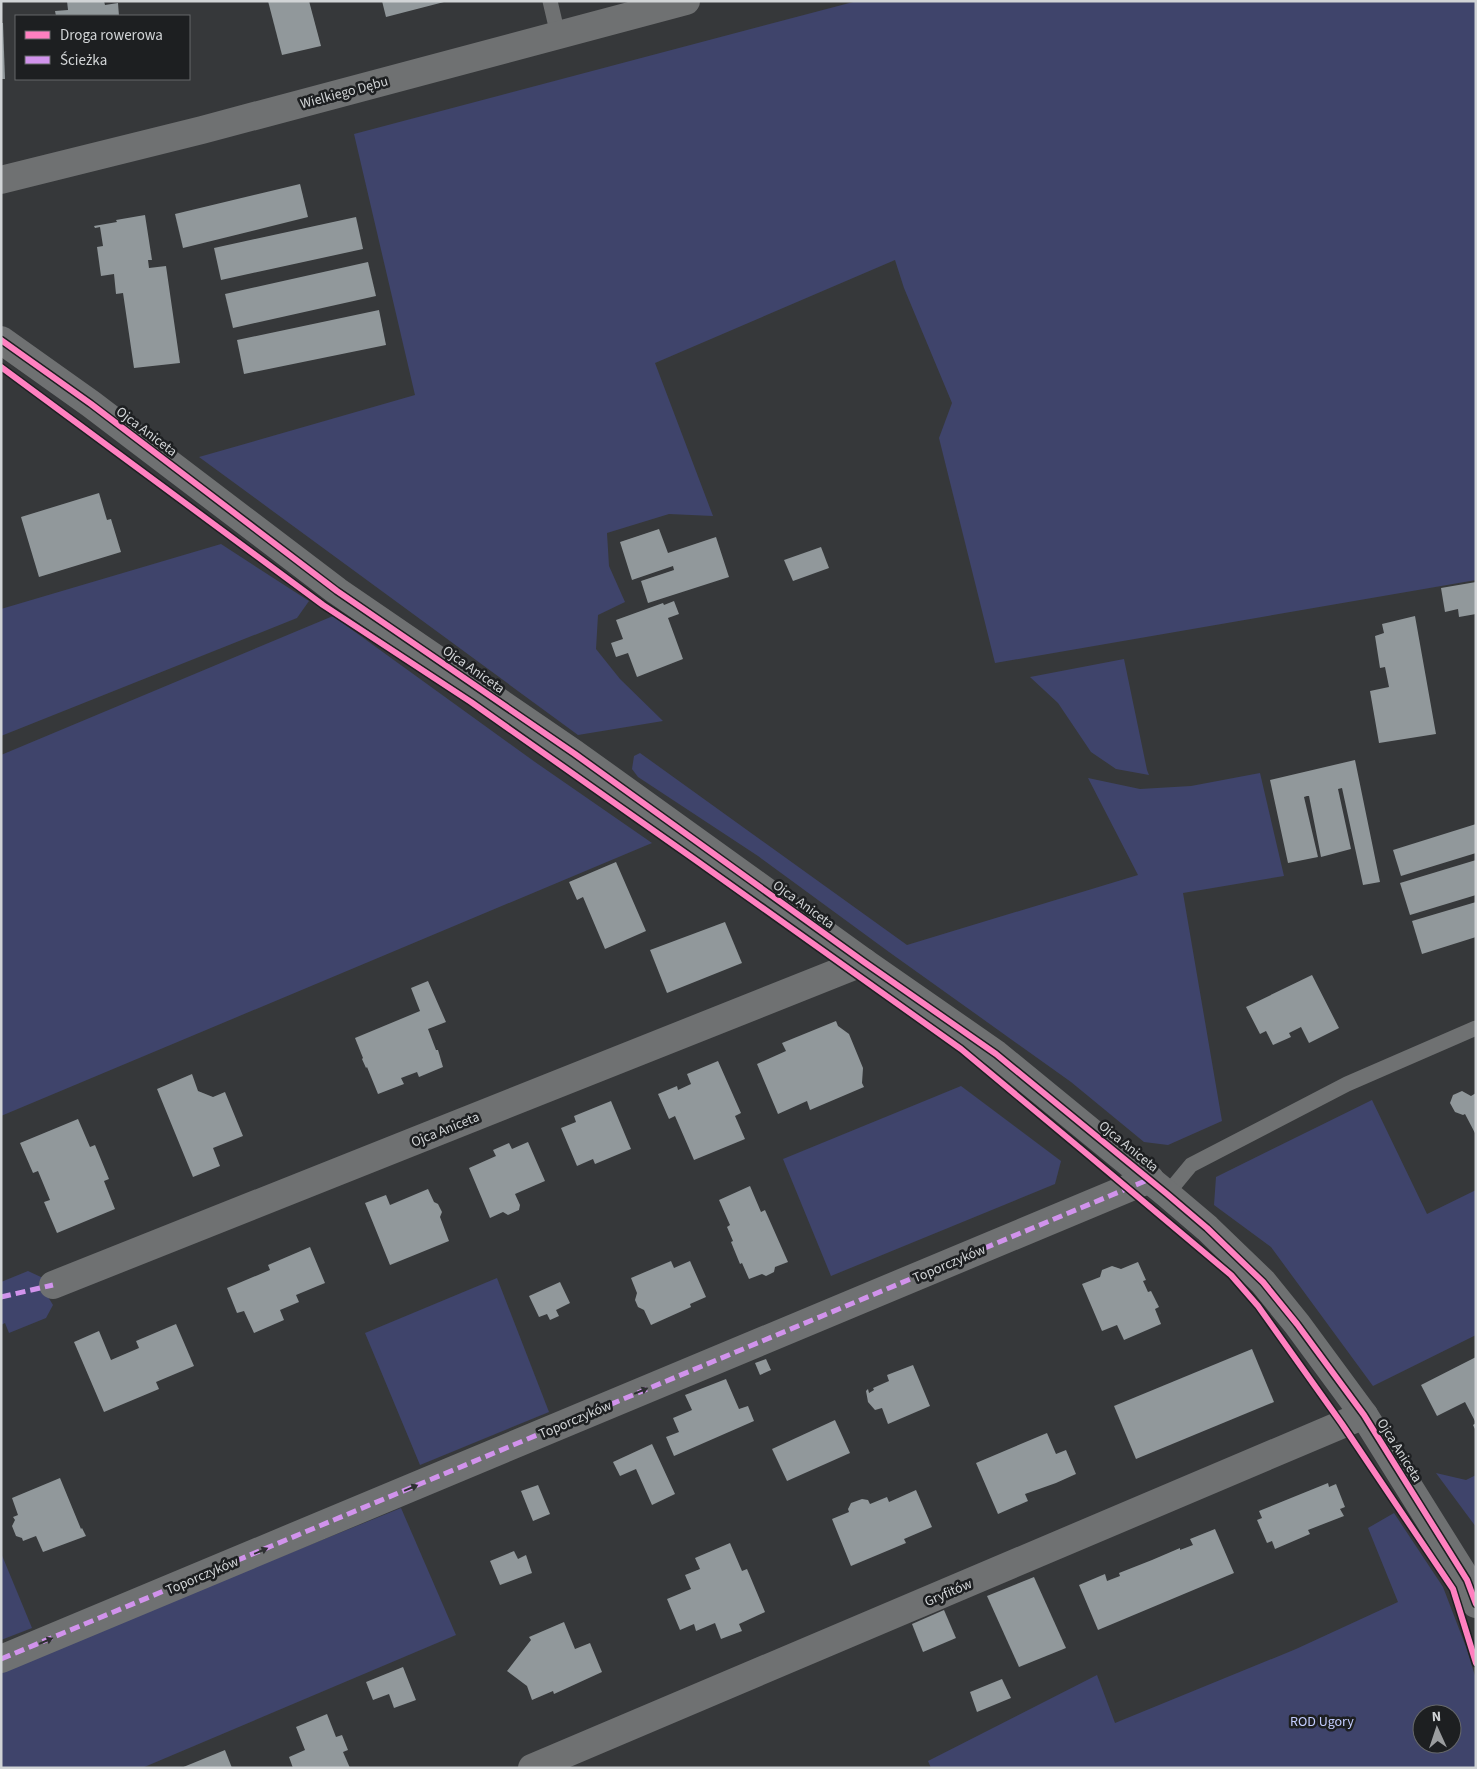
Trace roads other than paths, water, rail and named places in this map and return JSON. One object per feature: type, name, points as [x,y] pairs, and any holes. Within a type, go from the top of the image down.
[{"type":"street","name":"Wielkiego Dębu","points":[[1,180],[202,130],[686,1]]},
{"type":"street","name":"Ojca Aniceta","points":[[1,340],[91,404],[337,591],[575,754],[864,962],[996,1054],[1159,1186],[1263,1282],[1330,1367],[1364,1415],[1467,1580],[1476,1604]]},
{"type":"street","name":"Ojca Aniceta","points":[[53,1285],[864,962]]},
{"type":"street","name":"Toporczyków","points":[[1,1660],[1159,1186]]},
{"type":"street","name":"Gryfitów","points":[[532,1768],[1364,1415]]},
{"type":"lane","points":[[550,1],[558,35]]},
{"type":"lane","points":[[1159,1186],[1191,1165],[1347,1084],[1476,1028]]},
{"type":"park label","name":"ROD Ugory","points":[[1322,1721]]}]
